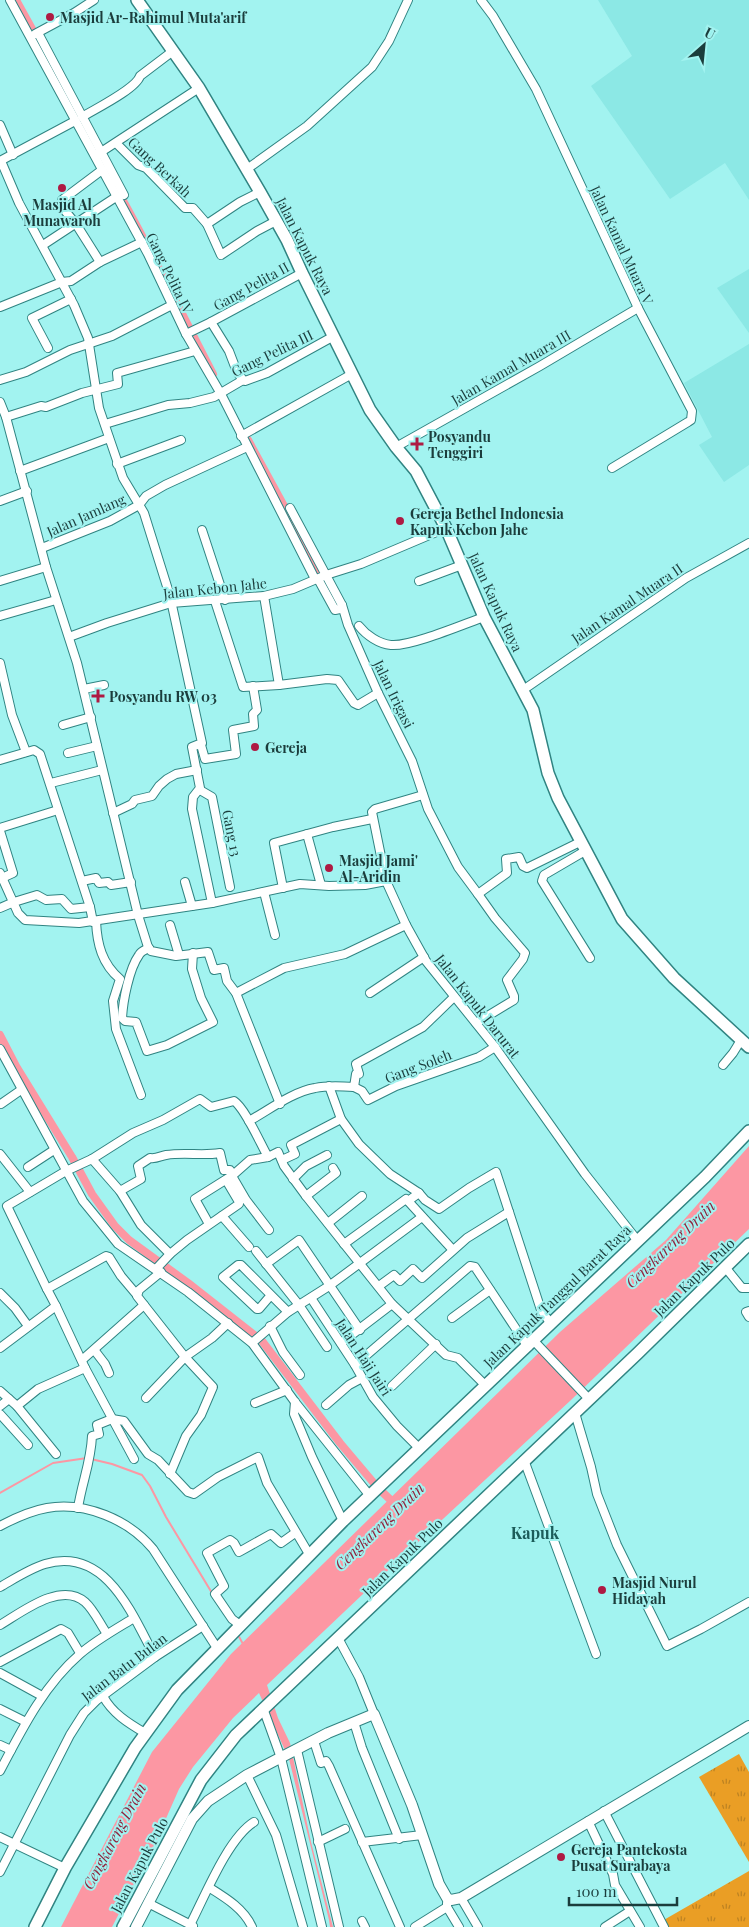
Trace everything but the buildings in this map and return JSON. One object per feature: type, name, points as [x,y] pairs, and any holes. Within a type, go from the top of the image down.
[{"type":"main road","name":"Jalan Kapuk Raya","points":[[137,0],[199,88],[247,169],[287,240],[370,410],[396,447],[416,471],[446,528],[484,617],[533,710],[553,788],[622,919],[674,978],[745,1043]]},
{"type":"main road","name":"Jalan Kapuk Tanggul Barat Raya","points":[[372,1494],[419,1448],[533,1345],[551,1324],[636,1240],[705,1177],[749,1131]]},
{"type":"main road","name":"Jalan Kapuk Pulo","points":[[123,1927],[201,1780],[236,1735],[575,1413],[586,1396],[749,1244]]},
{"type":"main road","points":[[35,1927],[65,1868],[145,1732],[176,1690],[309,1554],[372,1494]]},
{"type":"street","points":[[10,0],[34,35],[120,196],[43,245]]},
{"type":"street","points":[[34,35],[94,0]]},
{"type":"street","points":[[247,169],[307,126],[372,67],[389,41],[408,0]]},
{"type":"street","name":"Jalan Kamal Muara V","points":[[481,0],[497,22],[536,89],[638,308],[692,411],[692,416],[688,422],[612,468]]},
{"type":"street","points":[[173,51],[140,76],[138,81],[129,88],[80,118],[0,161],[19,203],[71,299],[89,343],[99,408],[117,464],[123,478],[144,513],[171,602],[205,759],[236,754],[233,730],[254,726],[253,714],[257,710],[253,686]]},
{"type":"street","points":[[98,154],[199,88]]},
{"type":"street","points":[[0,125],[13,155]]},
{"type":"street","name":"Gang Berkah","points":[[116,143],[138,165],[146,168],[186,208],[193,208],[207,224],[221,255],[276,221]]},
{"type":"street","name":"Gang Pelita IV","points":[[98,154],[102,170],[120,196],[172,305],[190,333],[196,351],[222,393],[247,447],[320,577]]},
{"type":"street","points":[[100,262],[76,224],[61,206],[62,200],[102,170]]},
{"type":"street","points":[[207,224],[240,202],[260,192]]},
{"type":"street","points":[[0,307],[62,282],[70,281],[100,262],[142,242]]},
{"type":"street","name":"Gang Pelita II","points":[[190,333],[302,273]]},
{"type":"street","points":[[48,348],[32,318],[71,299]]},
{"type":"street","points":[[0,380],[26,372],[62,354],[112,336],[172,305]]},
{"type":"street","name":"Jalan Kamal Muara III","points":[[396,447],[638,308]]},
{"type":"street","points":[[212,322],[229,351],[237,372],[243,380]]},
{"type":"street","name":"Gang Pelita III","points":[[105,424],[222,393],[243,380],[245,381],[267,373],[334,336]]},
{"type":"street","points":[[6,417],[46,406],[96,388],[118,384],[116,373],[196,351]]},
{"type":"street","points":[[242,435],[352,374]]},
{"type":"street","points":[[0,402],[27,491],[46,567],[84,689],[138,914],[149,948],[151,951],[159,954],[179,955],[208,952],[214,970],[224,968],[227,981],[236,993],[280,1104]]},
{"type":"street","points":[[20,471],[109,438]]},
{"type":"street","points":[[117,464],[181,440]]},
{"type":"street","name":"Jalan Jamlang","points":[[42,548],[110,521],[139,504],[146,496],[165,485],[247,447]]},
{"type":"street","points":[[0,501],[27,491]]},
{"type":"street","name":"Jalan Irigasi","points":[[290,508],[335,610],[340,609],[342,605],[348,625],[378,693],[412,761],[428,809],[458,867],[494,918],[525,953],[523,959],[507,980],[514,1000],[476,1023]]},
{"type":"street","name":"Jalan Kebon Jahe","points":[[69,637],[171,602],[225,600],[264,596],[293,590],[320,577],[361,564],[446,528]]},
{"type":"street","points":[[202,530],[225,600]]},
{"type":"street","name":"Jalan Kamal Muara II","points":[[523,690],[686,578],[749,543]]},
{"type":"street","points":[[419,581],[462,565]]},
{"type":"street","points":[[0,581],[46,567]]},
{"type":"street","points":[[264,596],[279,684]]},
{"type":"street","points":[[0,616],[56,600]]},
{"type":"street","points":[[214,601],[243,687],[327,679],[338,680],[354,703],[358,705],[378,693]]},
{"type":"street","points":[[359,626],[375,639],[392,645],[418,640],[484,617]]},
{"type":"street","points":[[0,663],[12,715],[26,752]]},
{"type":"street","points":[[84,689],[104,684]]},
{"type":"street","points":[[63,725],[91,717]]},
{"type":"street","points":[[201,744],[192,746],[200,790],[193,796],[192,808],[212,903]]},
{"type":"street","points":[[68,752],[97,746]]},
{"type":"street","points":[[0,760],[36,750],[40,754],[90,907],[99,951],[112,973],[120,979],[113,1001],[116,1029],[141,1095]]},
{"type":"street","points":[[50,783],[102,770]]},
{"type":"street","points":[[113,813],[132,804],[135,800],[152,796],[159,786],[176,774],[197,770]]},
{"type":"street","name":"Gang 13","points":[[200,790],[212,797],[230,887]]},
{"type":"street","points":[[284,888],[273,843],[372,820],[372,812],[375,809],[422,795]]},
{"type":"street","points":[[58,810],[0,829],[13,873],[1,875],[18,913],[26,920],[79,923],[212,903],[300,884],[365,885],[386,881]]},
{"type":"street","name":"Jalan Kapuk Darurat","points":[[372,820],[386,881],[406,925],[424,957],[495,1047],[585,1174],[636,1240]]},
{"type":"street","points":[[307,834],[321,885]]},
{"type":"street","points":[[478,894],[507,873],[506,859],[519,857],[522,865],[527,868],[582,846]]},
{"type":"street","points":[[582,846],[544,875],[542,881],[590,958]]},
{"type":"street","points":[[82,881],[96,878],[99,883],[108,882],[111,885],[131,882]]},
{"type":"street","points":[[185,882],[192,906]]},
{"type":"street","points":[[264,892],[275,935]]},
{"type":"street","points":[[0,908],[37,895],[46,900],[62,899],[71,909],[90,907]]},
{"type":"street","points":[[170,925],[179,955]]},
{"type":"street","points":[[236,993],[284,968],[344,954],[406,925]]},
{"type":"street","points":[[149,948],[139,954],[131,974],[122,1009],[122,1018],[125,1021],[136,1022],[147,1051],[167,1045],[213,1022],[201,998],[192,969],[193,953]]},
{"type":"street","points":[[370,993],[424,957]]},
{"type":"street","points":[[249,1121],[300,1093],[313,1088],[329,1086],[354,1087],[356,1074],[359,1074],[356,1064],[423,1027],[454,997]]},
{"type":"street","points":[[723,1065],[745,1043]]},
{"type":"street","name":"Gang Soleh","points":[[354,1087],[362,1091],[368,1100],[396,1086],[479,1057],[495,1047]]},
{"type":"street","points":[[1,1053],[54,1150],[69,1170],[83,1200],[118,1244],[159,1268],[228,1323],[254,1341],[295,1402],[372,1494]]},
{"type":"street","points":[[329,1086],[342,1119],[359,1144],[390,1174],[439,1209],[496,1172],[541,1310],[551,1324]]},
{"type":"street","points":[[1,1104],[21,1090]]},
{"type":"street","points":[[134,1459],[83,1364],[7,1206],[69,1170],[89,1161],[133,1133],[163,1120],[200,1099],[211,1107],[234,1100],[238,1103],[268,1157]]},
{"type":"street","points":[[282,1160],[295,1154],[291,1145],[342,1119]]},
{"type":"street","points":[[28,1167],[54,1150]]},
{"type":"street","points":[[209,1224],[195,1199],[230,1177],[250,1160],[268,1157],[277,1152],[293,1179],[392,1304],[446,1355],[458,1358],[486,1386]]},
{"type":"street","points":[[120,1191],[141,1179],[138,1166],[150,1158],[156,1159],[164,1155],[191,1153],[210,1155],[220,1153],[224,1170],[230,1170],[230,1177],[239,1202],[233,1210],[209,1224],[169,1255],[139,1290],[137,1295]]},
{"type":"street","points":[[0,1154],[30,1192]]},
{"type":"street","points":[[293,1179],[306,1166],[327,1156]]},
{"type":"street","points":[[89,1161],[120,1191],[141,1225],[169,1255]]},
{"type":"street","points":[[306,1196],[336,1173],[333,1168]]},
{"type":"street","points":[[230,1177],[269,1230]]},
{"type":"street","points":[[344,1244],[406,1199],[408,1201],[419,1193]]},
{"type":"street","points":[[328,1224],[362,1196]]},
{"type":"street","points":[[408,1201],[452,1249]]},
{"type":"street","points":[[378,1286],[394,1275],[400,1281],[413,1269],[422,1278],[452,1249],[509,1212]]},
{"type":"street","points":[[222,1216],[266,1264],[299,1305],[327,1347]]},
{"type":"street","points":[[254,1341],[288,1312],[329,1286],[422,1217]]},
{"type":"street","points":[[266,1264],[299,1240],[360,1330]]},
{"type":"street","points":[[47,1289],[107,1256],[144,1306],[213,1387],[201,1416],[186,1436],[170,1474]]},
{"type":"street","points":[[271,1295],[257,1309],[223,1277],[240,1265],[271,1295],[288,1312]]},
{"type":"street","points":[[355,1365],[470,1266],[474,1267],[533,1345],[586,1396]]},
{"type":"street","points":[[725,1268],[742,1288],[749,1288]]},
{"type":"street","points":[[452,1318],[490,1290]]},
{"type":"street","points":[[0,1293],[28,1326]]},
{"type":"street","name":"Jalan Haji Jairi","points":[[311,1298],[355,1365],[373,1397],[397,1426],[419,1448]]},
{"type":"street","points":[[341,1343],[392,1304]]},
{"type":"street","points":[[0,1348],[56,1306]]},
{"type":"street","points":[[17,1406],[46,1385],[83,1364],[94,1351],[144,1306]]},
{"type":"street","points":[[749,1311],[746,1312],[749,1317]]},
{"type":"street","points":[[146,1398],[185,1356],[212,1338],[228,1323]]},
{"type":"street","points":[[269,1327],[283,1352],[300,1375]]},
{"type":"street","points":[[392,1386],[436,1344]]},
{"type":"street","points":[[94,1351],[105,1364],[109,1373]]},
{"type":"street","points":[[326,1405],[349,1385],[362,1378]]},
{"type":"street","points":[[254,1403],[287,1390]]},
{"type":"street","points":[[0,1391],[17,1406],[56,1454]]},
{"type":"street","points":[[0,1406],[9,1399]]},
{"type":"street","points":[[295,1402],[294,1414],[343,1522]]},
{"type":"street","points":[[575,1413],[592,1467],[597,1494],[617,1545],[667,1646],[749,1602]]},
{"type":"street","points":[[0,1414],[28,1445]]},
{"type":"street","points":[[78,1508],[81,1488],[90,1458],[92,1436],[99,1434],[97,1426],[112,1419],[124,1422],[148,1454],[158,1460],[188,1492],[194,1494],[218,1477],[258,1457],[268,1483],[309,1554]]},
{"type":"street","points":[[524,1460],[596,1654]]},
{"type":"street","points":[[0,1526],[43,1509],[59,1507],[78,1508],[110,1517],[141,1536],[153,1549],[216,1648]]},
{"type":"street","points":[[236,1629],[232,1619],[215,1594],[224,1586],[207,1553],[230,1540],[234,1543],[238,1552],[271,1534],[281,1543],[296,1533]]},
{"type":"street","points":[[0,1587],[46,1564],[61,1562],[82,1564],[106,1578],[134,1618],[155,1657]]},
{"type":"street","points":[[0,1625],[52,1597],[68,1594],[78,1597],[88,1605],[107,1634]]},
{"type":"street","points":[[0,1771],[10,1750],[42,1696],[62,1671],[80,1654],[107,1634],[134,1618]]},
{"type":"street","points":[[0,1662],[61,1629],[68,1633],[80,1654]]},
{"type":"street","name":"Jalan Batu Bulan","points":[[0,1872],[70,1735],[84,1713],[103,1696],[155,1657],[205,1631]]},
{"type":"street","points":[[338,1638],[359,1677],[412,1805],[439,1884],[459,1927]]},
{"type":"street","points":[[0,1673],[42,1696]]},
{"type":"street","points":[[103,1696],[106,1703],[119,1717],[145,1732]]},
{"type":"street","points":[[264,1707],[289,1754],[318,1842],[339,1927]]},
{"type":"street","points":[[0,1709],[26,1722]]},
{"type":"street","name":"Jalan Kapuk Pulo","points":[[136,1927],[192,1819],[208,1801],[247,1775],[314,1741],[374,1714]]},
{"type":"street","points":[[354,1722],[362,1748],[399,1839]]},
{"type":"street","points":[[415,1927],[451,1900],[461,1898],[749,1726]]},
{"type":"street","points":[[314,1741],[321,1763],[326,1762],[400,1927]]},
{"type":"street","points":[[0,1745],[10,1750]]},
{"type":"street","points":[[289,1754],[322,1927]]},
{"type":"street","points":[[247,1775],[276,1835],[303,1927]]},
{"type":"street","points":[[604,1812],[664,1927]]},
{"type":"street","points":[[588,1821],[613,1874],[615,1885],[640,1927]]},
{"type":"street","points":[[148,1903],[193,1926],[233,1842],[246,1827],[254,1822]]},
{"type":"street","points":[[318,1842],[345,1829]]},
{"type":"street","points":[[362,1842],[422,1835]]},
{"type":"street","points":[[0,1837],[65,1868]]},
{"type":"street","points":[[210,1888],[239,1908],[252,1927]]},
{"type":"street","points":[[461,1898],[478,1927]]},
{"type":"street","points":[[605,1927],[630,1911]]},
{"type":"shaded area","points":[[598,0],[749,0],[749,200],[725,163],[670,199],[591,86],[632,56]]},
{"type":"shaded area","points":[[749,269],[749,333],[717,288]]},
{"type":"shaded area","points":[[749,344],[749,465],[724,482],[699,445],[712,437],[684,383]]},
{"type":"green space","points":[[739,1754],[749,1772],[749,1862],[699,1777]]},
{"type":"green space","points":[[749,1871],[749,1927],[666,1927],[662,1921]]},
{"type":"water","name":"Cengkareng Drain","points":[[749,1146],[749,1229],[571,1400],[267,1685],[278,1718],[290,1743],[311,1842],[333,1927],[330,1927],[289,1759],[259,1693],[233,1718],[193,1767],[179,1789],[153,1848],[112,1927],[61,1927],[152,1752],[231,1654],[560,1332],[666,1240]]},
{"type":"waterway","points":[[16,0],[37,38]]},
{"type":"waterway","points":[[60,82],[87,133]]},
{"type":"waterway","points":[[117,190],[213,374]]},
{"type":"waterway","points":[[248,440],[320,572]]},
{"type":"waterway","name":"Cengkareng Drain","points":[[0,1035],[16,1066],[72,1157],[92,1194],[115,1226],[129,1240],[262,1341],[340,1443],[378,1488],[397,1506]]},
{"type":"waterway","points":[[0,1493],[53,1463],[87,1458]]},
{"type":"waterway","points":[[91,1459],[112,1464],[142,1475],[212,1593]]},
{"type":"waterway","points":[[238,1635],[243,1644]]},
{"type":"place","name":"Masjid Ar-Rahimul Muta'arif","points":[[50,17]]},
{"type":"place","name":"Masjid Al Munawaroh","points":[[62,188]]},
{"type":"place","name":"Posyandu Tenggiri","points":[[417,444]]},
{"type":"place","name":"Gereja Bethel Indonesia Kapuk Kebon Jahe","points":[[400,521]]},
{"type":"place","name":"Posyandu RW 03","points":[[98,696]]},
{"type":"place","name":"Gereja","points":[[255,747]]},
{"type":"place","name":"Masjid Jami' Al-Aridin","points":[[329,868]]},
{"type":"place","name":"Masjid Nurul Hidayah","points":[[602,1590]]},
{"type":"place","name":"Gereja Pantekosta Pusat Surabaya","points":[[561,1857]]},
{"type":"district","name":"Kapuk","points":[[535,1532]]}]
